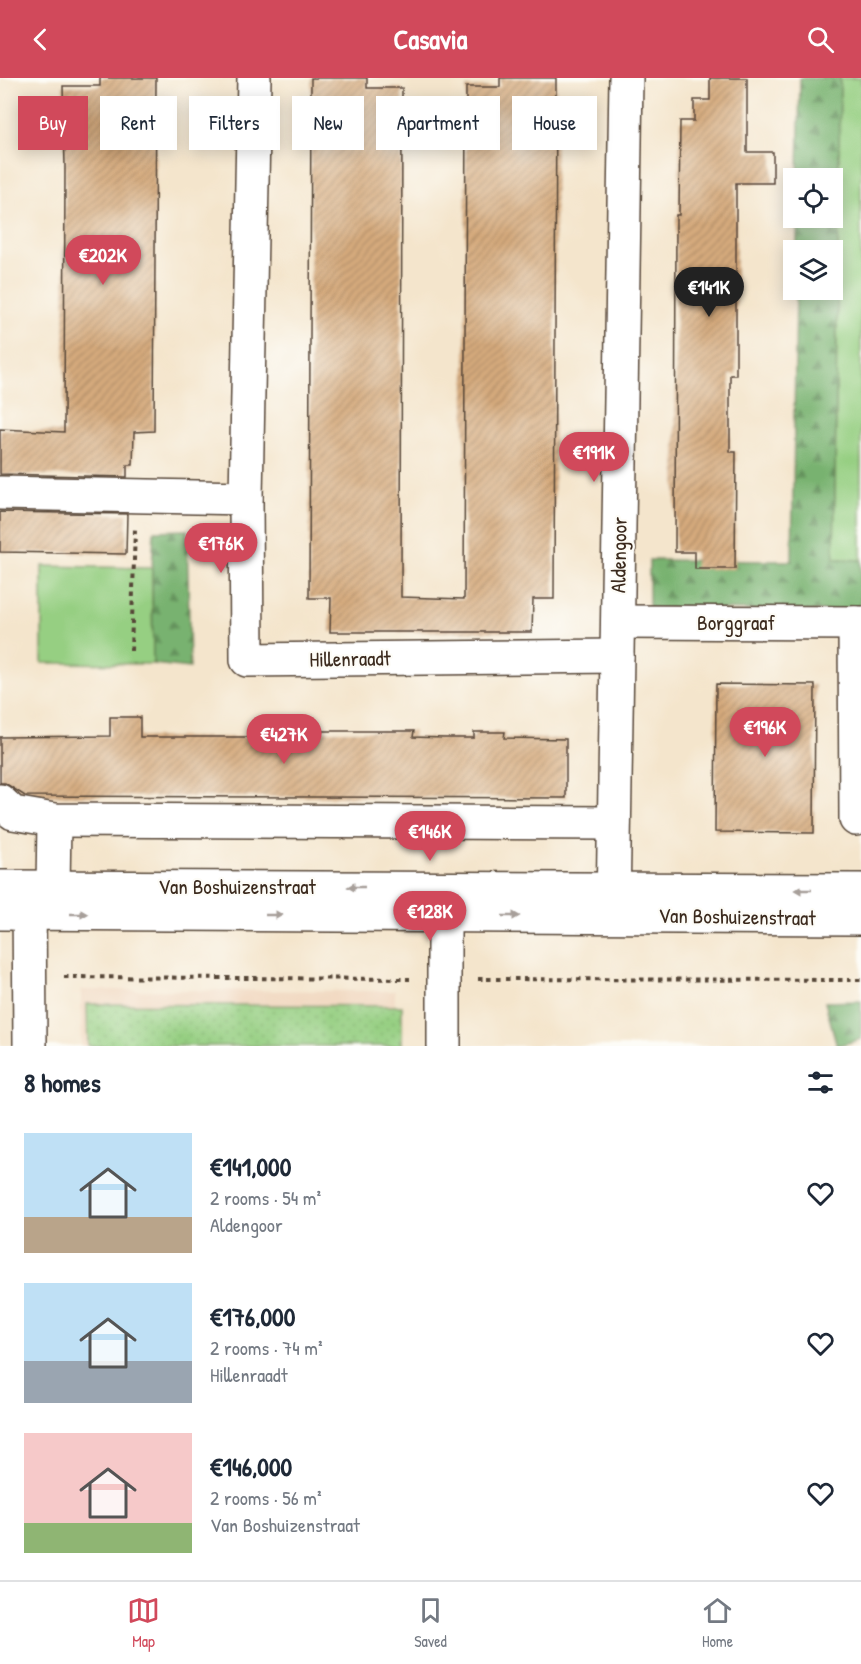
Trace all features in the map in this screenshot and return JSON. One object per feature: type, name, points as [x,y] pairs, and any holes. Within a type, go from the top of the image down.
[{"type":"street","name":"Hillenraadt","points":[[254,78],[246,498],[247,660],[617,656]]},
{"type":"street","name":"Aldengoor","points":[[613,902],[626,78]]},
{"type":"street","points":[[0,493],[246,498]]},
{"type":"street","name":"Borggraaf","points":[[618,622],[858,623],[856,819]]},
{"type":"street","points":[[0,801],[13,813],[54,820],[614,823]]},
{"type":"street","points":[[30,1046],[22,898],[54,820]]},
{"type":"street","name":"Van Boshuizenstraat","points":[[22,898],[613,902],[861,890]]},
{"type":"street","points":[[444,902],[444,1046]]},
{"type":"street","name":"Van Boshuizenstraat","points":[[613,902],[861,918]]},
{"type":"path","points":[[131,651],[136,496]]},
{"type":"shaded area","points":[[81,990],[395,991],[395,1046],[81,1046]]},
{"type":"green space","points":[[800,78],[840,78],[839,168],[798,168]]},
{"type":"green space","points":[[840,78],[861,78],[861,560],[834,559],[837,300],[843,300],[843,240],[838,240],[838,228],[843,228],[843,168],[839,168]]},
{"type":"green space","points":[[797,228],[838,228],[838,240],[797,240]]},
{"type":"green space","points":[[796,300],[837,300],[834,559],[861,560],[861,612],[649,608],[649,560],[792,561]]},
{"type":"green space","points":[[187,530],[190,668],[153,664],[154,531]]},
{"type":"green space","points":[[42,566],[152,568],[153,664],[42,663]]},
{"type":"green space","points":[[861,1001],[861,1039],[837,1046],[825,1002]]},
{"type":"green space","points":[[87,1004],[402,1006],[402,1046],[88,1046]]},
{"type":"building","points":[[100,78],[156,78],[156,96],[100,96],[100,150],[156,150],[154,431],[134,432],[133,465],[127,465],[127,477],[0,474],[0,429],[64,432],[65,150],[88,150],[88,96],[63,96],[63,86],[100,86]]},
{"type":"building","points":[[311,78],[367,78],[367,88],[402,88],[402,96],[376,96],[376,150],[402,150],[401,597],[464,599],[466,150],[500,150],[500,96],[466,96],[466,87],[500,87],[500,78],[556,78],[556,96],[512,96],[512,150],[556,150],[554,599],[533,599],[532,632],[330,632],[331,598],[309,598],[311,150],[364,150],[364,96],[311,96]]},
{"type":"building","points":[[710,78],[747,78],[747,152],[773,152],[773,183],[736,183],[736,375],[730,375],[730,452],[736,452],[735,569],[695,569],[695,552],[675,552],[676,215],[679,215],[680,121],[694,121],[694,100],[710,100]]},
{"type":"building","points":[[0,512],[127,514],[126,554],[0,552]]},
{"type":"building","points":[[716,684],[815,685],[814,833],[715,832]]},
{"type":"building","points":[[110,717],[140,717],[140,737],[262,737],[262,723],[292,723],[292,731],[414,731],[413,737],[444,738],[474,738],[474,732],[505,732],[504,738],[566,739],[566,798],[25,796],[5,783],[0,783],[0,737],[110,736]]}]
